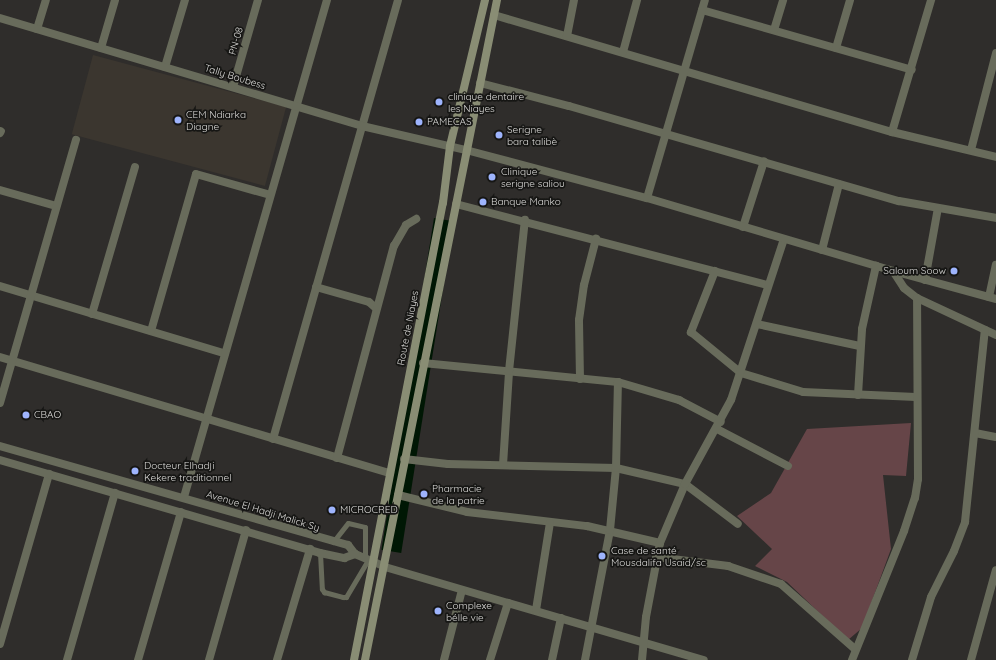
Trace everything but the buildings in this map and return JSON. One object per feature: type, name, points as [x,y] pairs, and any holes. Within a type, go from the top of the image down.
[{"type":"main road","name":"Route de Niayes","points":[[354,660],[369,561],[390,474],[443,203],[450,146],[485,0]]},
{"type":"main road","points":[[365,660],[385,566],[423,363],[497,0]]},
{"type":"street","points":[[38,29],[46,0]]},
{"type":"street","points":[[101,48],[115,0]]},
{"type":"street","points":[[165,67],[185,0]]},
{"type":"street","name":"PN-08","points":[[233,87],[258,0]]},
{"type":"street","points":[[184,497],[205,418],[327,0]]},
{"type":"street","points":[[273,438],[398,0]]},
{"type":"street","points":[[567,36],[574,0]]},
{"type":"street","points":[[623,52],[637,0]]},
{"type":"street","points":[[647,198],[705,0]]},
{"type":"street","points":[[774,30],[783,0]]},
{"type":"street","points":[[836,48],[850,0]]},
{"type":"street","points":[[892,132],[932,0]]},
{"type":"street","points":[[702,10],[912,70]]},
{"type":"street","points":[[494,16],[684,69],[892,132],[996,157]]},
{"type":"street","name":"Tally Boubess","points":[[0,18],[362,126],[466,150],[647,198],[893,271],[993,298]]},
{"type":"street","points":[[970,150],[996,53]]},
{"type":"street","points":[[480,83],[666,133],[839,184],[938,208],[996,218]]},
{"type":"street","points":[[0,403],[76,140]]},
{"type":"street","points":[[743,227],[764,161]]},
{"type":"street","points":[[92,314],[135,167]]},
{"type":"street","points":[[151,331],[196,174],[270,195]]},
{"type":"street","points":[[822,250],[839,184]]},
{"type":"street","points":[[0,190],[56,206]]},
{"type":"street","points":[[456,204],[525,220],[768,285]]},
{"type":"street","points":[[925,280],[938,208]]},
{"type":"street","points":[[337,458],[377,312],[376,308],[394,246],[406,225],[416,219]]},
{"type":"street","points":[[503,465],[509,371],[525,220]]},
{"type":"street","points":[[580,379],[579,320],[584,285],[596,239]]},
{"type":"street","points":[[642,660],[645,643],[646,617],[656,557],[660,543],[685,484],[719,425],[741,373],[784,239]]},
{"type":"street","points":[[993,298],[996,265]]},
{"type":"street","points":[[858,396],[860,346],[876,266]]},
{"type":"street","points":[[715,271],[690,332],[741,373],[799,391],[858,396],[916,397]]},
{"type":"street","points":[[893,271],[904,288],[917,298],[996,335]]},
{"type":"street","points":[[0,286],[224,353]]},
{"type":"street","points":[[316,287],[369,302],[376,308]]},
{"type":"street","points":[[852,660],[855,649],[904,531],[915,498],[918,474],[916,397],[917,298]]},
{"type":"street","points":[[757,324],[860,346]]},
{"type":"street","points":[[912,660],[931,598],[954,551],[965,522],[985,330]]},
{"type":"street","points":[[0,357],[390,474]]},
{"type":"street","points":[[423,363],[618,382],[679,400],[788,466]]},
{"type":"street","points":[[585,660],[590,625],[610,530],[616,468],[618,382]]},
{"type":"street","points":[[974,433],[996,437]]},
{"type":"street","name":"Avenue El Hadji Malick Sy","points":[[0,446],[184,497],[333,542],[348,545],[355,554],[369,561],[462,590],[590,625],[700,659]]},
{"type":"street","points":[[404,459],[448,464],[616,468],[685,484],[738,524]]},
{"type":"street","points":[[0,460],[246,530],[320,553],[344,558],[355,554]]},
{"type":"street","points":[[0,644],[49,474]]},
{"type":"street","points":[[67,660],[115,493]]},
{"type":"street","points":[[398,495],[467,512],[550,524],[610,530],[660,543]]},
{"type":"street","points":[[138,660],[181,512]]},
{"type":"street","points":[[536,610],[550,524]]},
{"type":"street","points":[[209,660],[246,530]]},
{"type":"street","points":[[277,660],[310,550]]},
{"type":"street","points":[[656,557],[728,566],[781,584],[855,649]]},
{"type":"street","points":[[971,660],[996,570]]},
{"type":"street","points":[[444,660],[462,590]]},
{"type":"street","points":[[490,660],[508,603]]},
{"type":"street","points":[[552,660],[561,618]]},
{"type":"lane","points":[[320,553],[322,589],[324,592],[346,597],[369,561],[365,527],[348,523],[333,542]]},
{"type":"shaded area","name":"CEM Ndiarka Diagne","points":[[93,55],[286,107],[265,186],[72,134]]},
{"type":"shaded area","points":[[434,218],[454,221],[401,553],[381,550]]},
{"type":"shaded area","points":[[911,423],[906,476],[883,475],[891,549],[862,628],[848,640],[787,582],[755,566],[772,549],[737,516],[771,493],[807,429]]},
{"type":"place","name":"clinique dentaire les Niayes","points":[[439,102]]},
{"type":"place","name":"CEM Ndiarka Diagne","points":[[178,120]]},
{"type":"place","name":"PAMECAS","points":[[419,122]]},
{"type":"place","name":"Serigne bara talibè","points":[[499,135]]},
{"type":"place","name":"Clinique serigne saliou","points":[[492,177]]},
{"type":"place","name":"Banque Manko","points":[[483,202]]},
{"type":"place","name":"Saloum Soow","points":[[954,271]]},
{"type":"place","name":"CBAO","points":[[26,415]]},
{"type":"place","name":"Docteur Elhadji Kekere traditionnel","points":[[135,471]]},
{"type":"place","name":"Pharmacie de la patrie","points":[[424,494]]},
{"type":"place","name":"MICROCRED","points":[[332,510]]},
{"type":"place","name":"Case de santé Mousdalifa Usaid/sc","points":[[602,556]]},
{"type":"place","name":"Complexe bélle vie","points":[[438,611]]}]
